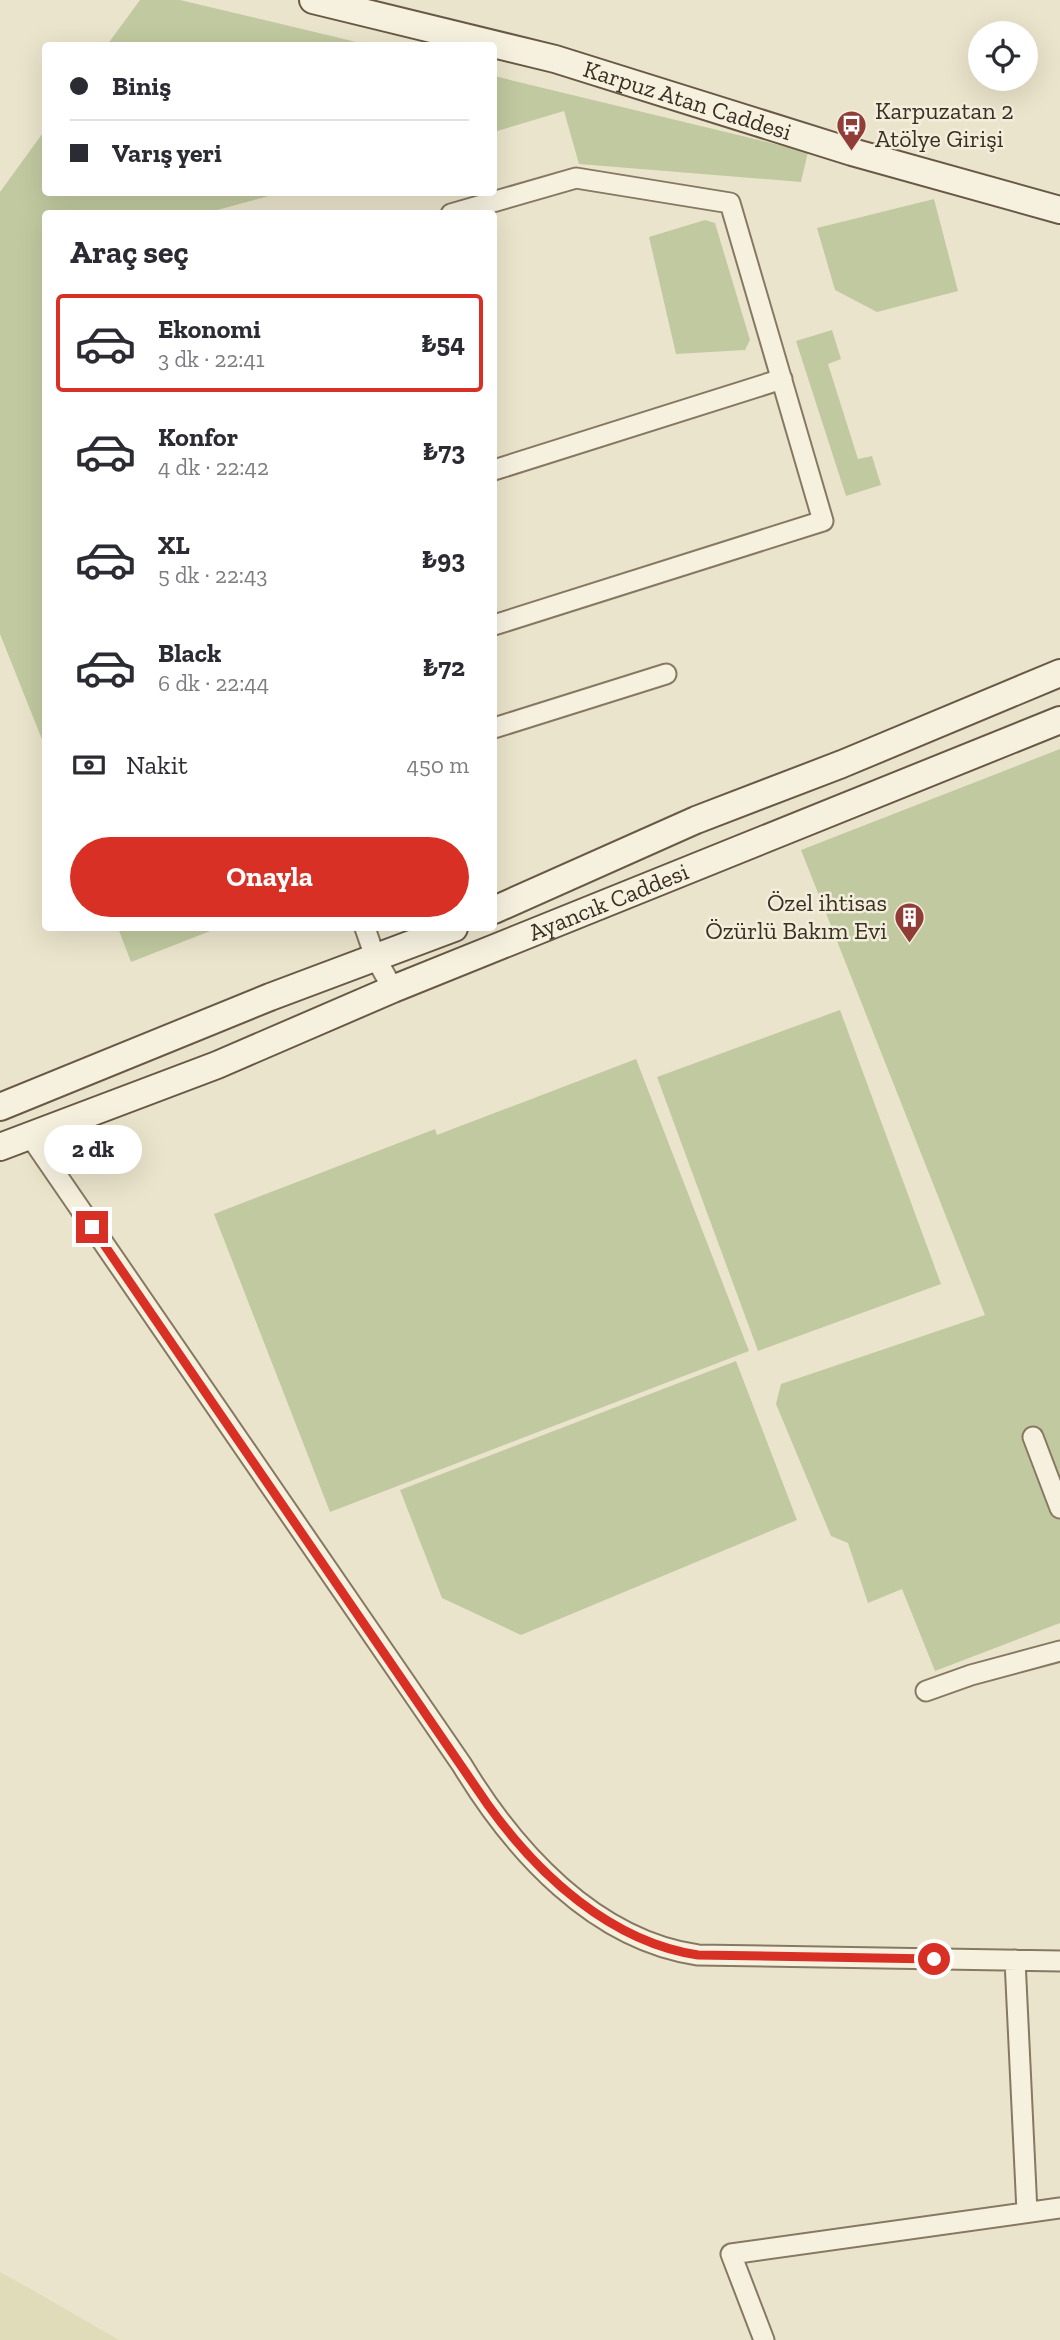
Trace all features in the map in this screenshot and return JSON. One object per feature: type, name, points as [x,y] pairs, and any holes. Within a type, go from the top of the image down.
[{"type":"street","name":"Karpuz Atan Caddesi","points":[[313,0],[485,42]]},
{"type":"street","name":"Karpuz Atan Caddesi","points":[[497,45],[555,59],[852,152],[1060,210]]},
{"type":"street","points":[[464,210],[576,178],[730,203],[823,522],[497,624]]},
{"type":"street","points":[[497,469],[782,379]]},
{"type":"street","name":"Ayancık Caddesi","points":[[497,909],[696,820],[842,764],[1060,673]]},
{"type":"street","points":[[497,727],[666,674]]},
{"type":"street","name":"Ayancık Caddesi","points":[[0,1147],[217,1065],[393,989],[1060,720]]},
{"type":"street","points":[[366,931],[393,989]]},
{"type":"street","points":[[0,1107],[270,997],[445,931]]},
{"type":"street","points":[[30,1136],[497,1818],[539,1866],[565,1889],[623,1931],[677,1952],[698,1955],[1060,1961]]},
{"type":"street","points":[[1033,1437],[1060,1508]]},
{"type":"street","points":[[926,1691],[982,1672],[1060,1651]]},
{"type":"street","points":[[1015,1960],[1027,2212]]},
{"type":"street","points":[[764,2340],[731,2254],[1060,2208]]},
{"type":"shaded area","points":[[0,2272],[29,2288],[119,2340],[0,2340]]},
{"type":"green space","points":[[140,0],[180,0],[356,42],[109,42]]},
{"type":"green space","points":[[497,77],[808,152],[801,182],[579,164],[564,111],[497,131]]},
{"type":"green space","points":[[42,134],[42,196],[269,196],[217,210],[42,210],[42,739],[0,634],[0,192]]},
{"type":"green space","points":[[934,199],[958,291],[877,312],[835,290],[817,228]]},
{"type":"green space","points":[[705,220],[715,223],[750,340],[745,350],[676,354],[649,237]]},
{"type":"green space","points":[[832,330],[841,359],[828,364],[858,459],[872,456],[881,485],[846,496],[796,341]]},
{"type":"green space","points":[[1060,749],[1060,1623],[935,1671],[902,1589],[868,1603],[848,1543],[831,1536],[776,1404],[781,1384],[985,1315],[801,850]]},
{"type":"green space","points":[[119,931],[210,931],[131,962]]},
{"type":"green space","points":[[840,1010],[941,1284],[758,1351],[657,1077]]},
{"type":"green space","points":[[636,1059],[749,1351],[330,1512],[214,1214],[435,1129],[437,1135]]},
{"type":"green space","points":[[736,1361],[797,1520],[521,1635],[442,1598],[400,1490]]},
{"type":"place","name":"Karpuzatan 2 Atölye Girişi","points":[[852,152]]},
{"type":"place","name":"Özel ihtisas Özürlü Bakım Evi","points":[[910,944]]},
{"type":"route","points":[[92,1227],[497,1818],[539,1866],[565,1889],[623,1931],[677,1952],[698,1955],[934,1959]]}]
